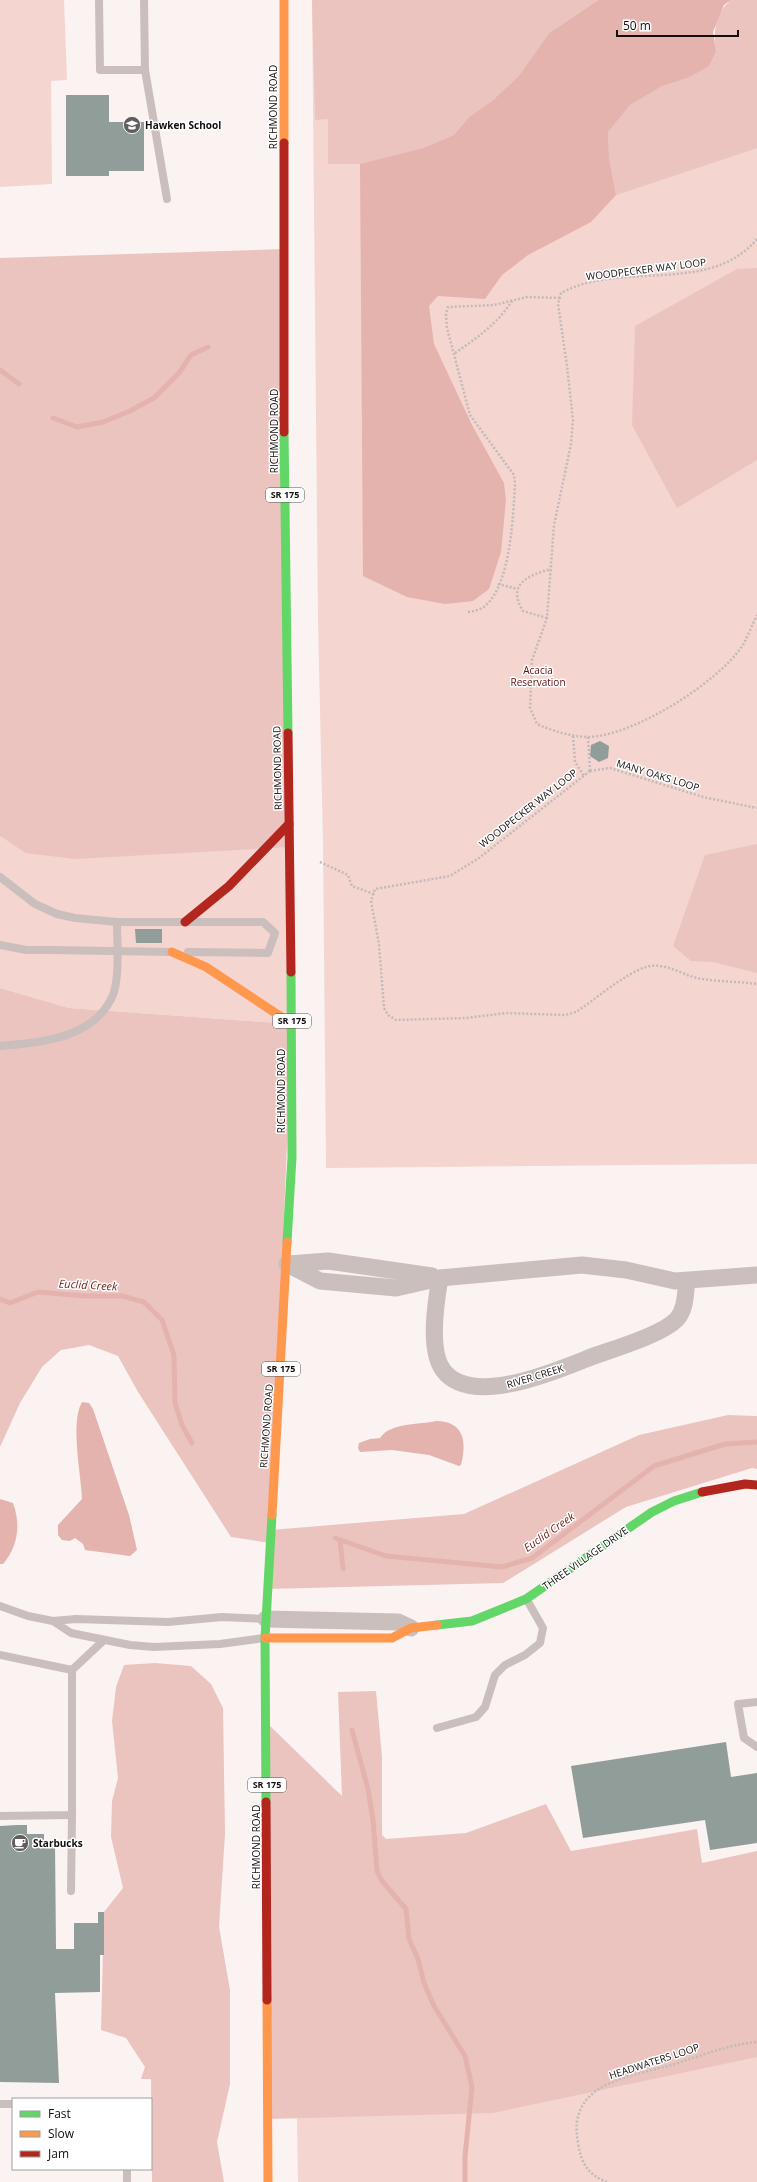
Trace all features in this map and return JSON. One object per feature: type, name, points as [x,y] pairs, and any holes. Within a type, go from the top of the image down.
[{"type":"main road","name":"RICHMOND ROAD","points":[[268,2182],[265,1638],[288,1264],[292,1157],[290,824],[284,468],[284,0]]},
{"type":"main road","points":[[184,922],[229,886],[290,824]]},
{"type":"main road","points":[[172,952],[206,967],[292,1024]]},
{"type":"main road","name":"THREE VILLAGE DRIVE","points":[[265,1638],[392,1638],[411,1628],[472,1621],[526,1599],[627,1528],[652,1512],[674,1501],[706,1491],[745,1484],[757,1485]]},
{"type":"street","points":[[288,1264],[320,1281],[396,1288],[440,1278],[582,1265],[626,1270],[676,1281],[736,1275],[757,1275]]},
{"type":"street","name":"RIVER CREEK","points":[[440,1278],[434,1309],[434,1330],[436,1349],[443,1370],[459,1383],[479,1388],[504,1386],[559,1369],[656,1333],[677,1319],[684,1308],[687,1281]]},
{"type":"street","name":"THREE VILLAGE DRIVE","points":[[266,1619],[398,1622],[411,1628]]},
{"type":"lane","points":[[99,0],[100,70],[145,70]]},
{"type":"lane","points":[[144,0],[145,70],[167,199]]},
{"type":"lane","points":[[0,877],[35,904],[57,914],[90,921],[263,922],[275,933],[268,953],[26,950],[0,945]]},
{"type":"lane","points":[[0,1046],[57,1038],[77,1032],[90,1024],[104,1009],[113,994],[118,922]]},
{"type":"lane","points":[[437,1728],[476,1717],[485,1707],[495,1675],[505,1666],[525,1655],[540,1643],[543,1628],[526,1599]]},
{"type":"lane","points":[[0,1606],[28,1616],[53,1621],[76,1619],[168,1622],[222,1617],[266,1619]]},
{"type":"lane","points":[[53,1621],[71,1633],[104,1640],[154,1646],[220,1644],[265,1638]]},
{"type":"lane","points":[[71,1891],[72,1670],[104,1640]]},
{"type":"lane","points":[[0,1655],[72,1670]]},
{"type":"lane","points":[[757,1702],[738,1704],[744,1738],[757,1747]]},
{"type":"lane","points":[[0,1816],[72,1815]]},
{"type":"lane","points":[[0,2104],[12,2104]]},
{"type":"lane","points":[[127,2170],[127,2182]]},
{"type":"path","name":"WOODPECKER WAY LOOP","points":[[560,298],[561,293],[572,287],[606,280],[708,270],[732,260],[757,239]]},
{"type":"path","points":[[468,612],[478,610],[485,606],[495,593],[512,542],[515,484],[514,475],[470,415],[448,328],[446,314],[448,307],[494,305],[527,297],[560,298],[558,304],[573,420],[571,444],[554,525],[547,618],[532,660],[530,708],[537,724],[573,736],[588,737],[608,734],[644,722],[686,696],[719,671],[742,646],[757,615]]},
{"type":"path","points":[[455,353],[479,337],[502,315],[512,301]]},
{"type":"path","points":[[547,618],[523,611],[516,600],[517,590],[532,574],[551,569]]},
{"type":"path","points":[[498,584],[517,590]]},
{"type":"path","name":"WOODPECKER WAY LOOP","points":[[374,894],[376,889],[450,876],[479,858],[584,776],[575,762],[573,736]]},
{"type":"path","points":[[584,776],[590,771],[588,737]]},
{"type":"path","name":"MANY OAKS LOOP","points":[[590,771],[610,768],[703,797],[757,808]]},
{"type":"path","points":[[320,862],[348,875],[352,886],[374,894],[371,901],[379,944],[384,1008],[388,1015],[396,1020],[467,1018],[506,1013],[565,1015],[576,1012],[634,972],[647,966],[669,969],[706,979],[735,980],[757,984]]},
{"type":"path","name":"HEADWATERS LOOP","points":[[607,2182],[594,2177],[586,2166],[578,2147],[575,2129],[576,2116],[582,2104],[597,2090],[614,2080],[675,2064],[725,2046],[757,2042]]},
{"type":"green space","points":[[0,0],[64,0],[67,80],[51,81],[52,184],[0,187]]},
{"type":"green space","name":"Acacia Reservation","points":[[312,0],[489,0],[757,113],[757,1164],[326,1168],[323,843],[318,621]]},
{"type":"green space","points":[[0,836],[25,853],[290,847],[292,1024],[69,1008],[0,988]]},
{"type":"green space","points":[[757,1911],[757,2182],[298,2182],[297,2118],[307,2118]]},
{"type":"shaded area","points":[[312,0],[598,0],[549,33],[519,76],[492,101],[469,117],[454,135],[423,148],[360,164],[328,164],[328,119],[315,120]]},
{"type":"shaded area","points":[[598,0],[731,0],[724,5],[713,32],[716,51],[709,66],[688,78],[662,86],[630,105],[608,132],[609,158],[616,195],[591,222],[528,255],[502,275],[485,299],[438,296],[429,306],[434,344],[472,425],[504,483],[506,500],[501,552],[489,589],[473,601],[445,604],[407,597],[363,576],[360,164],[423,148],[454,135],[469,117],[492,101],[519,76],[549,33]]},
{"type":"shaded area","points":[[731,0],[757,0],[757,148],[616,195],[609,158],[608,132],[630,105],[662,86],[688,78],[716,51],[715,30],[718,17],[721,11]]},
{"type":"shaded area","points":[[284,249],[290,847],[75,859],[25,853],[0,836],[0,258]]},
{"type":"shaded area","points":[[757,268],[757,460],[677,508],[632,425],[635,326],[737,269]]},
{"type":"shaded area","points":[[757,844],[757,973],[713,962],[691,961],[673,946],[705,855]]},
{"type":"shaded area","points":[[0,988],[69,1008],[292,1024],[271,1530],[464,1514],[639,1435],[728,1415],[757,1416],[757,1469],[752,1468],[626,1507],[503,1583],[267,1589],[270,1543],[231,1537],[138,1392],[118,1356],[89,1345],[61,1350],[42,1367],[20,1403],[0,1447]]},
{"type":"shaded area","points":[[82,1402],[89,1403],[93,1409],[129,1515],[137,1550],[130,1556],[85,1550],[83,1544],[75,1538],[70,1541],[62,1540],[58,1535],[58,1525],[82,1499],[76,1435],[79,1411]]},
{"type":"shaded area","points":[[436,1421],[453,1425],[461,1434],[464,1448],[461,1465],[459,1466],[429,1455],[392,1450],[360,1452],[358,1448],[359,1443],[370,1439],[380,1438],[391,1429],[406,1425]]},
{"type":"shaded area","points":[[0,1499],[13,1503],[17,1519],[17,1535],[15,1543],[3,1564],[0,1564]]},
{"type":"shaded area","points":[[155,1663],[191,1666],[211,1684],[223,1708],[225,1834],[219,1927],[230,1990],[230,2084],[217,2142],[224,2182],[152,2182],[151,2079],[141,2079],[145,2067],[126,2038],[101,2030],[104,1912],[123,1888],[111,1837],[112,1801],[118,1778],[112,1721],[116,1687],[124,1665]]},
{"type":"shaded area","points":[[376,1691],[382,1757],[382,1835],[386,1839],[466,1833],[546,1804],[571,1851],[697,1829],[702,1863],[757,1851],[757,2057],[493,2113],[268,2119],[266,1722],[342,1796],[338,1692]]},
{"type":"building","points":[[66,95],[109,95],[109,122],[144,122],[144,171],[109,171],[109,176],[66,176]]},
{"type":"building","points":[[600,741],[609,746],[608,758],[599,762],[590,756],[591,745]]},
{"type":"building","points":[[135,929],[162,929],[162,943],[136,943]]},
{"type":"building","points":[[726,1742],[731,1777],[757,1773],[757,1843],[710,1850],[705,1820],[583,1838],[571,1766]]},
{"type":"building","points":[[27,1825],[27,1834],[44,1834],[44,1844],[55,1844],[56,1949],[74,1949],[74,1923],[98,1923],[98,1912],[104,1912],[104,1955],[100,1955],[100,1992],[55,1993],[59,2083],[0,2082],[0,1826]]},
{"type":"waterway","points":[[53,418],[77,427],[103,422],[130,411],[154,398],[179,373],[191,355],[208,347]]},
{"type":"waterway","points":[[0,370],[19,384]]},
{"type":"waterway","name":"Euclid Creek","points":[[0,1299],[10,1303],[38,1292],[86,1296],[122,1296],[144,1302],[162,1320],[174,1355],[175,1403],[182,1425],[192,1443]]},
{"type":"waterway","name":"Euclid Creek","points":[[335,1538],[386,1556],[502,1567],[532,1558],[654,1466],[725,1444],[757,1442]]},
{"type":"waterway","points":[[340,1540],[343,1569]]},
{"type":"waterway","points":[[352,1730],[368,1789],[373,1820],[377,1871],[382,1881],[406,1909],[409,1939],[418,1959],[424,1983],[434,2006],[465,2056],[472,2087],[465,2156],[465,2182]]},
{"type":"traffic: fast","points":[[284,432],[288,733]]},
{"type":"traffic: fast","points":[[287,1242],[292,1157],[291,972]]},
{"type":"traffic: fast","points":[[437,1625],[472,1621],[526,1599],[652,1512],[674,1501],[702,1492]]},
{"type":"traffic: fast","points":[[266,1802],[265,1638],[272,1515]]},
{"type":"traffic: slow","points":[[284,0],[284,143]]},
{"type":"traffic: slow","points":[[172,952],[206,967],[292,1024]]},
{"type":"traffic: slow","points":[[272,1515],[287,1242]]},
{"type":"traffic: slow","points":[[265,1638],[392,1638],[411,1628],[437,1625]]},
{"type":"traffic: slow","points":[[267,2000],[268,2182]]},
{"type":"traffic: jam","points":[[284,143],[284,432]]},
{"type":"traffic: jam","points":[[288,733],[291,972]]},
{"type":"traffic: jam","points":[[185,922],[229,886],[289,824]]},
{"type":"traffic: jam","points":[[702,1492],[745,1484],[757,1485]]},
{"type":"traffic: jam","points":[[266,1802],[267,2000]]},
{"type":"place","name":"Hawken School","points":[[132,125]]},
{"type":"place","name":"Starbucks","points":[[20,1843]]}]
